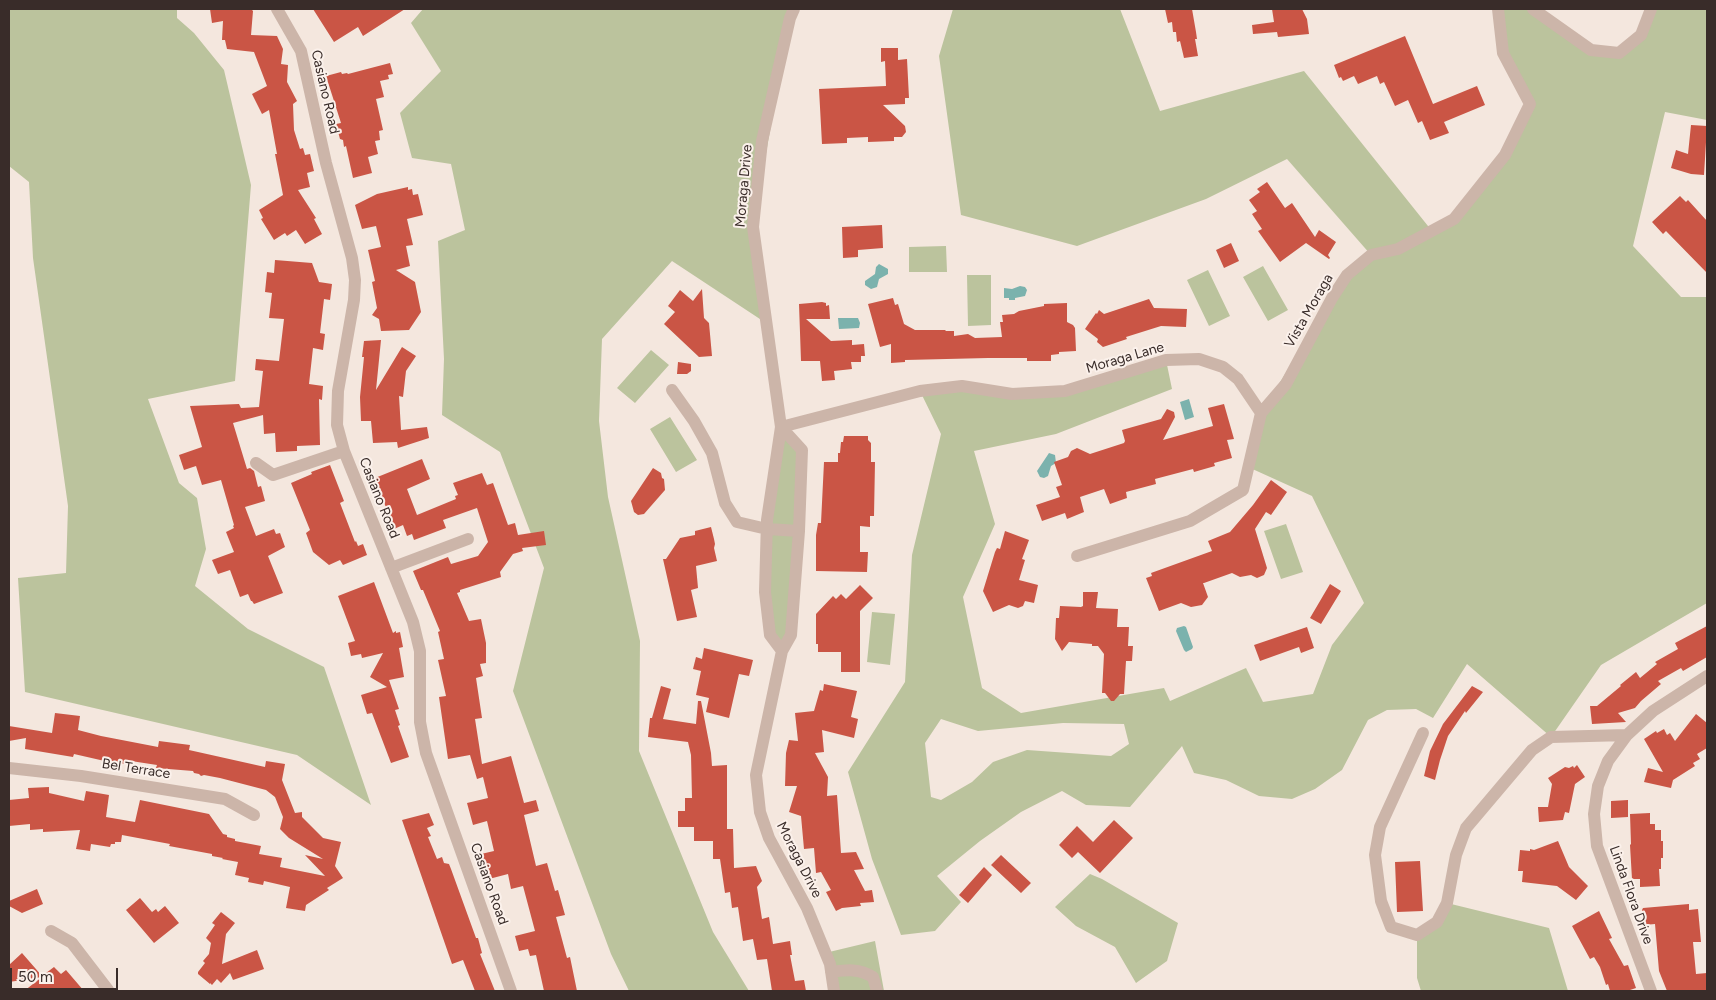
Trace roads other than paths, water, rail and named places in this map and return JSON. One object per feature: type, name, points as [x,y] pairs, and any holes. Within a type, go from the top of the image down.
[{"type":"street","name":"Casiano Road","points":[[277,9],[301,51],[326,162],[352,258],[355,280],[354,300],[338,391],[337,425],[344,452],[414,622],[420,651],[420,722],[426,753],[511,991]]},
{"type":"street","name":"Moraga Drive","points":[[782,651],[770,635],[765,592],[767,529],[781,428],[753,227],[762,141],[790,18],[794,9]]},
{"type":"street","name":"Vista Moraga","points":[[1261,412],[1286,384],[1332,298],[1347,275],[1371,255],[1398,249],[1454,219],[1505,155],[1530,104],[1503,53],[1498,9]]},
{"type":"street","points":[[1533,9],[1592,50],[1619,53],[1641,35],[1651,9]]},
{"type":"street","name":"Moraga Lane","points":[[781,428],[920,391],[962,386],[1012,394],[1065,391],[1166,360],[1199,359],[1223,367],[1238,379],[1261,412]]},
{"type":"street","points":[[672,390],[694,421],[712,453],[725,503],[737,522],[767,529],[799,531]]},
{"type":"street","points":[[1076,556],[1190,520],[1243,490],[1261,412]]},
{"type":"street","name":"Moraga Drive","points":[[781,428],[802,450],[799,531],[790,635],[782,651],[756,775],[760,812],[769,838],[806,908],[830,964],[834,991]]},
{"type":"street","points":[[256,463],[273,475],[344,452]]},
{"type":"street","points":[[391,568],[468,539]]},
{"type":"street","name":"Linda Flora Drive","points":[[1652,991],[1597,846],[1594,814],[1598,786],[1608,761],[1627,735],[1653,711],[1707,676]]},
{"type":"street","points":[[1423,733],[1380,827],[1375,855],[1381,901],[1391,927],[1417,934],[1437,922],[1447,902],[1456,854],[1466,828],[1532,750],[1551,737],[1627,735]]},
{"type":"street","name":"Bel Terrace","points":[[9,768],[81,776],[225,799],[254,815]]},
{"type":"street","points":[[51,931],[72,943],[107,991]]},
{"type":"street","points":[[831,972],[864,971],[872,977],[877,991]]},
{"type":"water","points":[[879,264],[888,269],[888,274],[879,279],[877,287],[871,289],[865,285],[865,281],[875,274],[876,267]]},
{"type":"water","points":[[1020,286],[1025,287],[1027,290],[1025,296],[1015,298],[1015,300],[1004,298],[1004,288],[1012,289]]},
{"type":"water","points":[[838,318],[858,318],[859,328],[839,329]]},
{"type":"water","points":[[1189,399],[1194,417],[1185,420],[1180,402]]},
{"type":"water","points":[[1049,453],[1055,455],[1056,463],[1051,466],[1048,476],[1040,477],[1037,471]]},
{"type":"water","points":[[1184,626],[1193,647],[1186,652],[1176,631],[1177,628]]}]
